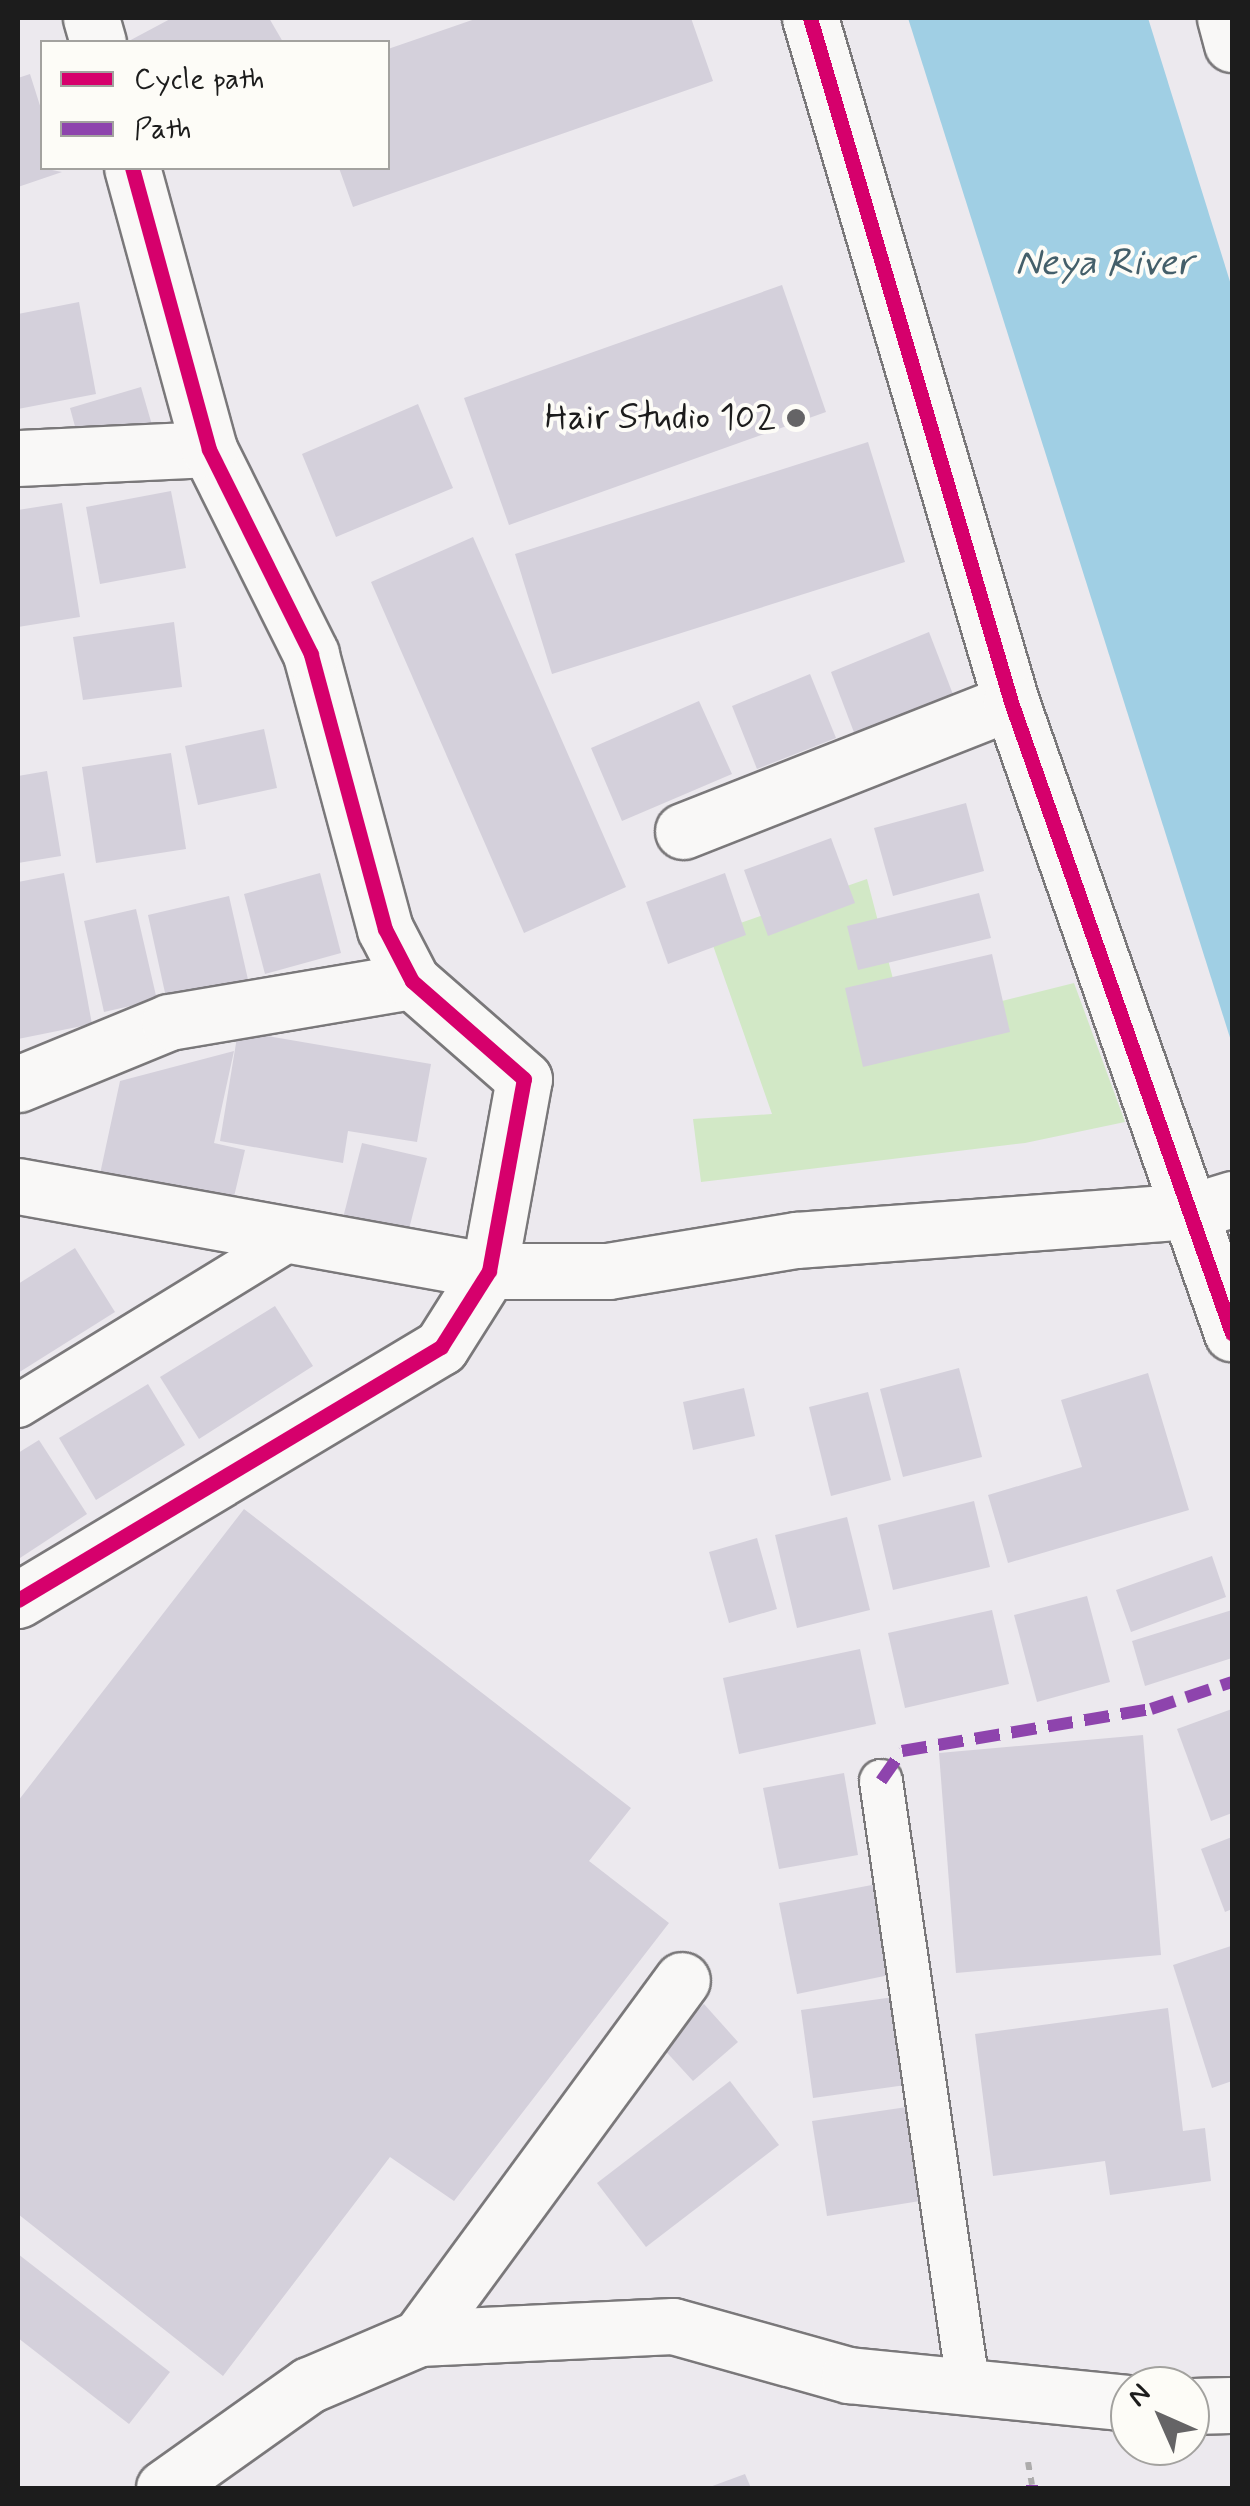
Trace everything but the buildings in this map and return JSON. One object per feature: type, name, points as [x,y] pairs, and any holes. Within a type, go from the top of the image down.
[{"type":"street","points":[[810,18],[1010,702],[1213,1205],[1232,1332]]},
{"type":"street","points":[[1225,18],[1232,44]]},
{"type":"street","points":[[18,1600],[441,1347],[489,1272],[524,1080],[412,981],[385,929],[311,654],[209,450],[133,170]]},
{"type":"street","points":[[18,458],[209,450]]},
{"type":"street","points":[[683,830],[1010,702]]},
{"type":"street","points":[[18,1084],[169,1022],[412,981]]},
{"type":"street","points":[[18,1186],[489,1272],[608,1271],[796,1240],[1213,1205]]},
{"type":"street","points":[[420,2338],[682,1980]]},
{"type":"street","points":[[164,2488],[309,2385],[420,2338],[673,2326],[849,2375],[969,2391],[1110,2401]]},
{"type":"lane","points":[[18,1406],[294,1237]]},
{"type":"lane","points":[[881,1782],[969,2391]]},
{"type":"green space","points":[[867,879],[905,1025],[1074,983],[1125,1122],[1025,1143],[701,1182],[693,1119],[772,1114],[709,934]]},
{"type":"water","name":"Neya River","points":[[908,18],[1148,18],[1232,288],[1232,1044]]},
{"type":"marked path","points":[[881,1781],[902,1751],[1151,1709],[1232,1682]]},
{"type":"cycle path","points":[[810,18],[1011,702],[1232,1333]]},
{"type":"cycle path","points":[[18,1600],[441,1347],[489,1271],[524,1079],[412,981],[385,929],[311,654],[209,449],[133,170]]},
{"type":"place","name":"Hair Studio 102","points":[[796,418]]}]
